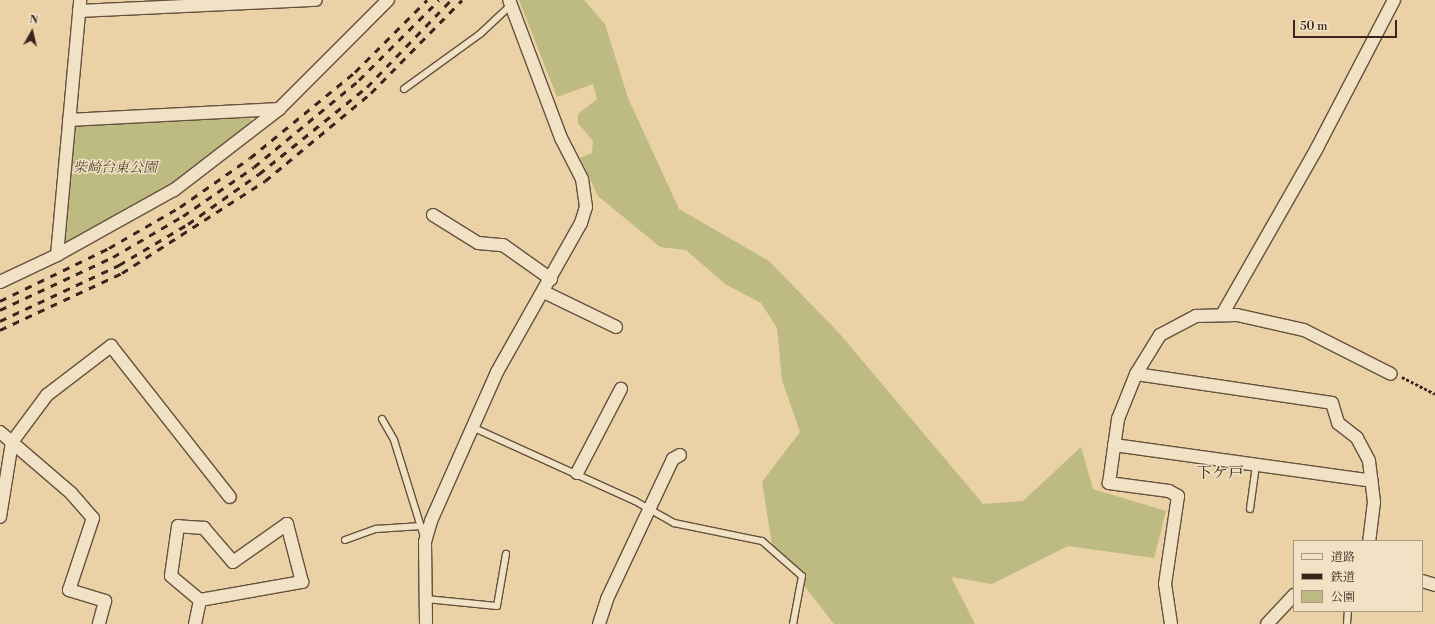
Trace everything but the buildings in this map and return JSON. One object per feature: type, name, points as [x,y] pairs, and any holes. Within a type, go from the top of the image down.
[{"type":"street","points":[[58,255],[80,5],[316,0]]},
{"type":"street","points":[[0,282],[58,255],[174,190],[279,109],[388,0]]},
{"type":"street","points":[[1223,313],[1317,148],[1394,0]]},
{"type":"street","points":[[426,624],[425,542],[431,521],[498,372],[544,292],[581,223],[586,194],[510,2]]},
{"type":"street","points":[[69,120],[279,109]]},
{"type":"street","points":[[433,215],[478,243],[503,245],[551,279]]},
{"type":"street","points":[[544,292],[616,327]]},
{"type":"street","points":[[1171,624],[1165,584],[1178,496],[1170,491],[1109,483],[1118,419],[1136,374],[1160,335],[1196,316],[1223,313],[1304,330],[1391,374]]},
{"type":"street","points":[[0,517],[12,442],[47,395],[112,346],[230,497]]},
{"type":"street","points":[[1136,374],[1332,403],[1338,423],[1363,447],[1372,481],[1373,520],[1369,540]]},
{"type":"street","points":[[577,473],[621,389]]},
{"type":"street","points":[[0,432],[71,493],[93,518],[69,590],[105,601],[99,624]]},
{"type":"street","points":[[1114,445],[1372,481]]},
{"type":"street","points":[[599,624],[607,599],[650,512],[673,459],[680,455]]},
{"type":"street","points":[[287,524],[302,582],[200,600],[171,576],[178,526],[204,528],[233,562],[287,524]]},
{"type":"street","points":[[1423,581],[1435,585]]},
{"type":"street","points":[[1267,624],[1293,596]]},
{"type":"street","points":[[195,624],[200,600]]},
{"type":"lane","points":[[404,89],[480,34],[510,2]]},
{"type":"lane","points":[[382,419],[394,440],[425,542]]},
{"type":"lane","points":[[472,427],[577,473],[635,501],[650,512],[703,531],[762,541],[800,570],[802,580],[793,624]]},
{"type":"lane","points":[[1250,510],[1256,465]]},
{"type":"lane","points":[[345,540],[376,529],[421,526]]},
{"type":"lane","points":[[426,598],[497,606],[506,554]]},
{"type":"lane","points":[[1347,624],[1348,612]]},
{"type":"path","points":[[1391,374],[1409,378],[1435,394]]},
{"type":"green space","points":[[519,0],[584,0],[605,24],[628,98],[679,209],[769,261],[839,333],[983,504],[1023,501],[1081,447],[1093,489],[1166,511],[1154,558],[1068,546],[992,584],[951,577],[975,624],[834,624],[772,544],[762,482],[800,432],[782,380],[777,328],[761,303],[725,284],[686,250],[660,247],[598,196],[580,158],[592,153],[593,141],[578,123],[578,114],[597,99],[593,84],[557,97]]},
{"type":"green space","name":"柴崎台東公園","points":[[247,115],[252,121],[188,172],[142,203],[63,246],[74,126]]},
{"type":"railway","points":[[0,301],[109,248],[180,207],[250,158],[355,72],[427,0]]},
{"type":"railway","points":[[0,310],[113,257],[183,216],[254,167],[359,80],[439,0]]},
{"type":"railway","points":[[0,321],[119,265],[188,224],[259,174],[367,87],[451,0]]},
{"type":"railway","points":[[0,330],[122,273],[265,181],[371,93],[462,0]]},
{"type":"district","name":"下ケ戸","points":[[1220,473]]}]
